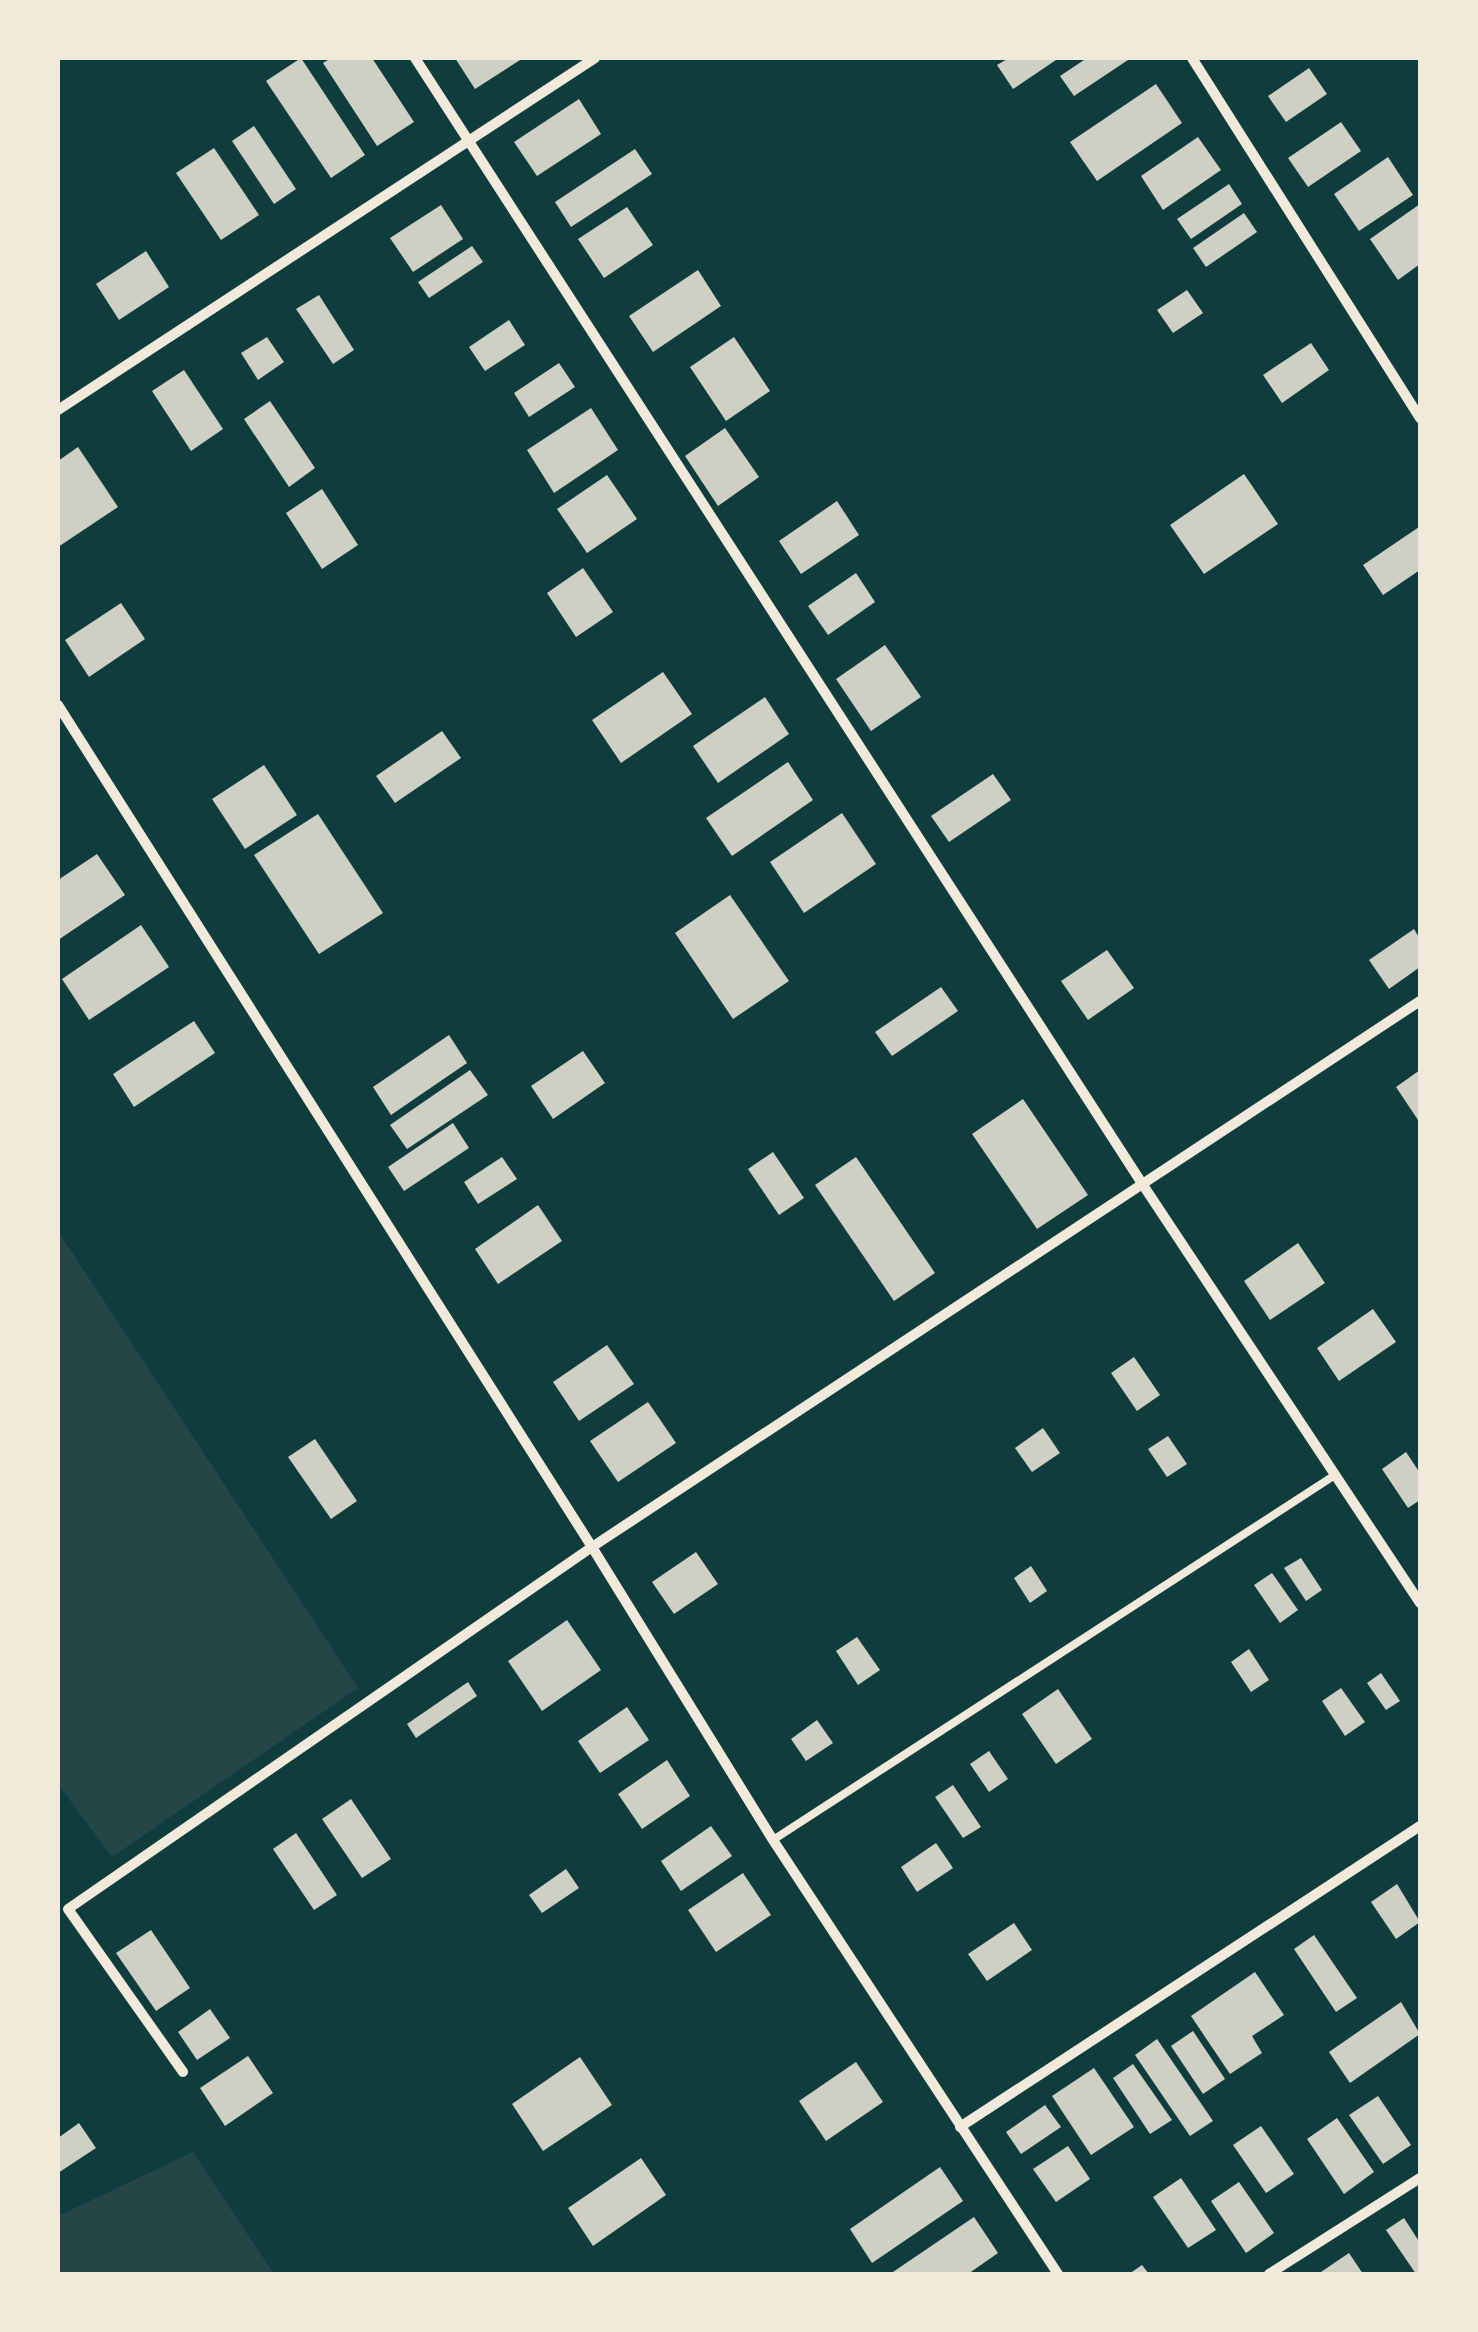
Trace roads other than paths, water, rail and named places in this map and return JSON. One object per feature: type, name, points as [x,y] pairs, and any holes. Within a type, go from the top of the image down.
[{"type":"street","points":[[415,58],[1142,1185],[1420,1604]]},
{"type":"street","points":[[58,410],[595,58]]},
{"type":"street","points":[[1192,58],[1420,418]]},
{"type":"street","points":[[58,705],[592,1547],[773,1840],[1058,2274]]},
{"type":"street","points":[[182,2072],[68,1910],[592,1547],[1420,1002]]},
{"type":"street","points":[[960,2127],[1420,1826]]},
{"type":"street","points":[[1269,2274],[1420,2178]]},
{"type":"lane","points":[[773,1840],[1335,1475]]}]
